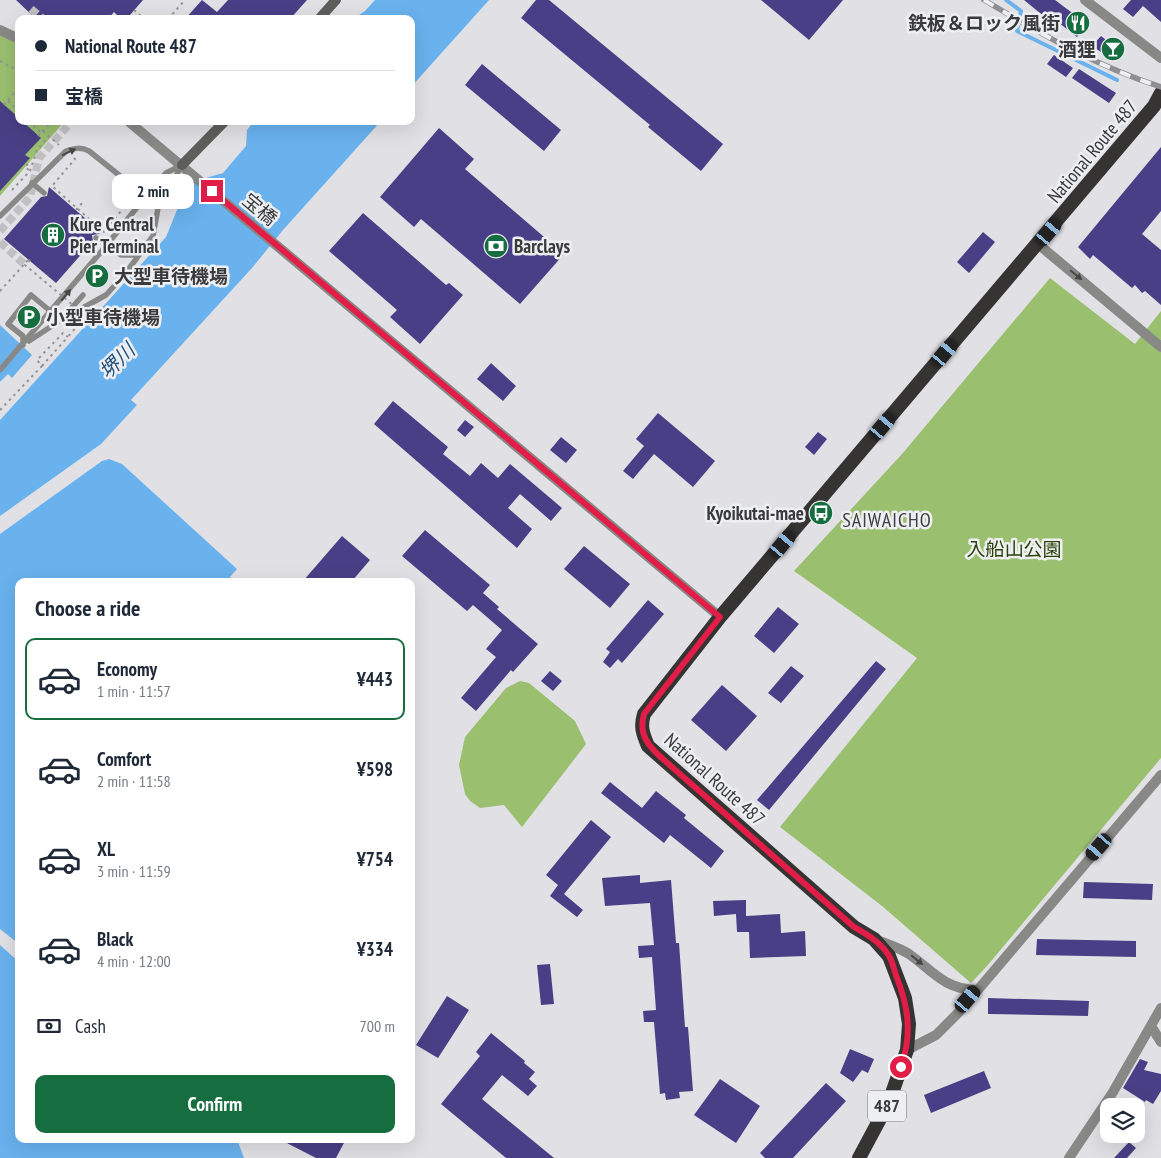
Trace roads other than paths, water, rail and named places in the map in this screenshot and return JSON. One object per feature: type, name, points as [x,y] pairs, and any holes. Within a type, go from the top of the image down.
[{"type":"highway","name":"National Route 487","points":[[859,1158],[889,1102],[907,1050],[909,1024],[905,998],[889,956],[874,939],[854,927],[658,756],[648,746],[641,723],[644,714],[720,617],[1038,244],[1154,106],[1161,94]]},
{"type":"main road","points":[[323,15],[336,0]]},
{"type":"main road","points":[[182,165],[220,125]]},
{"type":"street","points":[[1085,0],[1161,58]]},
{"type":"street","points":[[0,30],[15,37]]},
{"type":"street","name":"宝橋","points":[[133,125],[720,617]]},
{"type":"street","points":[[1038,244],[1161,347]]},
{"type":"street","points":[[907,1050],[936,1035],[1161,775]]},
{"type":"street","points":[[874,939],[908,953],[947,984],[963,990],[976,990]]},
{"type":"street","points":[[1070,1158],[1113,1092],[1161,1008]]},
{"type":"street","points":[[1151,1026],[1161,1042]]},
{"type":"lane","points":[[0,216],[66,151],[83,148],[138,190],[146,192],[151,190]]},
{"type":"lane","points":[[0,370],[51,312],[166,173],[182,165]]},
{"type":"lane","points":[[23,345],[61,320],[106,296],[153,236],[158,208],[182,165]]},
{"type":"lane","points":[[32,183],[44,193]]},
{"type":"lane","points":[[96,238],[122,255]]},
{"type":"lane","points":[[114,258],[122,255],[133,255],[142,251]]},
{"type":"lane","points":[[61,320],[83,295]]},
{"type":"lane","points":[[23,345],[23,336],[8,324],[32,296],[61,320]]},
{"type":"water","points":[[375,0],[489,0],[415,83],[415,15],[359,15]]},
{"type":"water","name":"堺川","points":[[251,125],[377,125],[283,230],[252,268],[131,400],[137,405],[101,444],[0,516],[0,420],[166,237],[188,183],[223,173],[246,146],[247,130]]},
{"type":"water","points":[[0,325],[32,355],[12,378],[8,374],[0,382]]},
{"type":"water","points":[[109,459],[122,464],[237,569],[231,578],[15,578],[15,941],[0,929],[0,534],[102,461]]},
{"type":"water","points":[[0,945],[15,958],[15,1143],[238,1143],[244,1158],[0,1158]]},
{"type":"waterway","points":[[1006,0],[1021,11],[1017,31],[1117,80]]},
{"type":"tunnel","points":[[31,9],[38,15]]},
{"type":"tunnel","points":[[0,231],[30,197],[39,158],[68,125]]},
{"type":"tunnel","points":[[0,242],[25,265]]},
{"type":"railway","points":[[984,0],[1092,60],[1161,87]]},
{"type":"place","name":"鉄板＆ロック風街","points":[[1078,23]]},
{"type":"place","name":"酒狸","points":[[1113,49]]},
{"type":"place","name":"Kure Central Pier Terminal","points":[[53,235]]},
{"type":"place","name":"Barclays","points":[[496,246]]},
{"type":"place","name":"大型車待機場","points":[[97,276]]},
{"type":"place","name":"小型車待機場","points":[[29,317]]},
{"type":"place","name":"Kyoikutai-mae","points":[[821,513]]},
{"type":"district","name":"SAIWAICHO","points":[[887,520]]},
{"type":"park label","name":"入船山公園","points":[[1014,549]]}]
